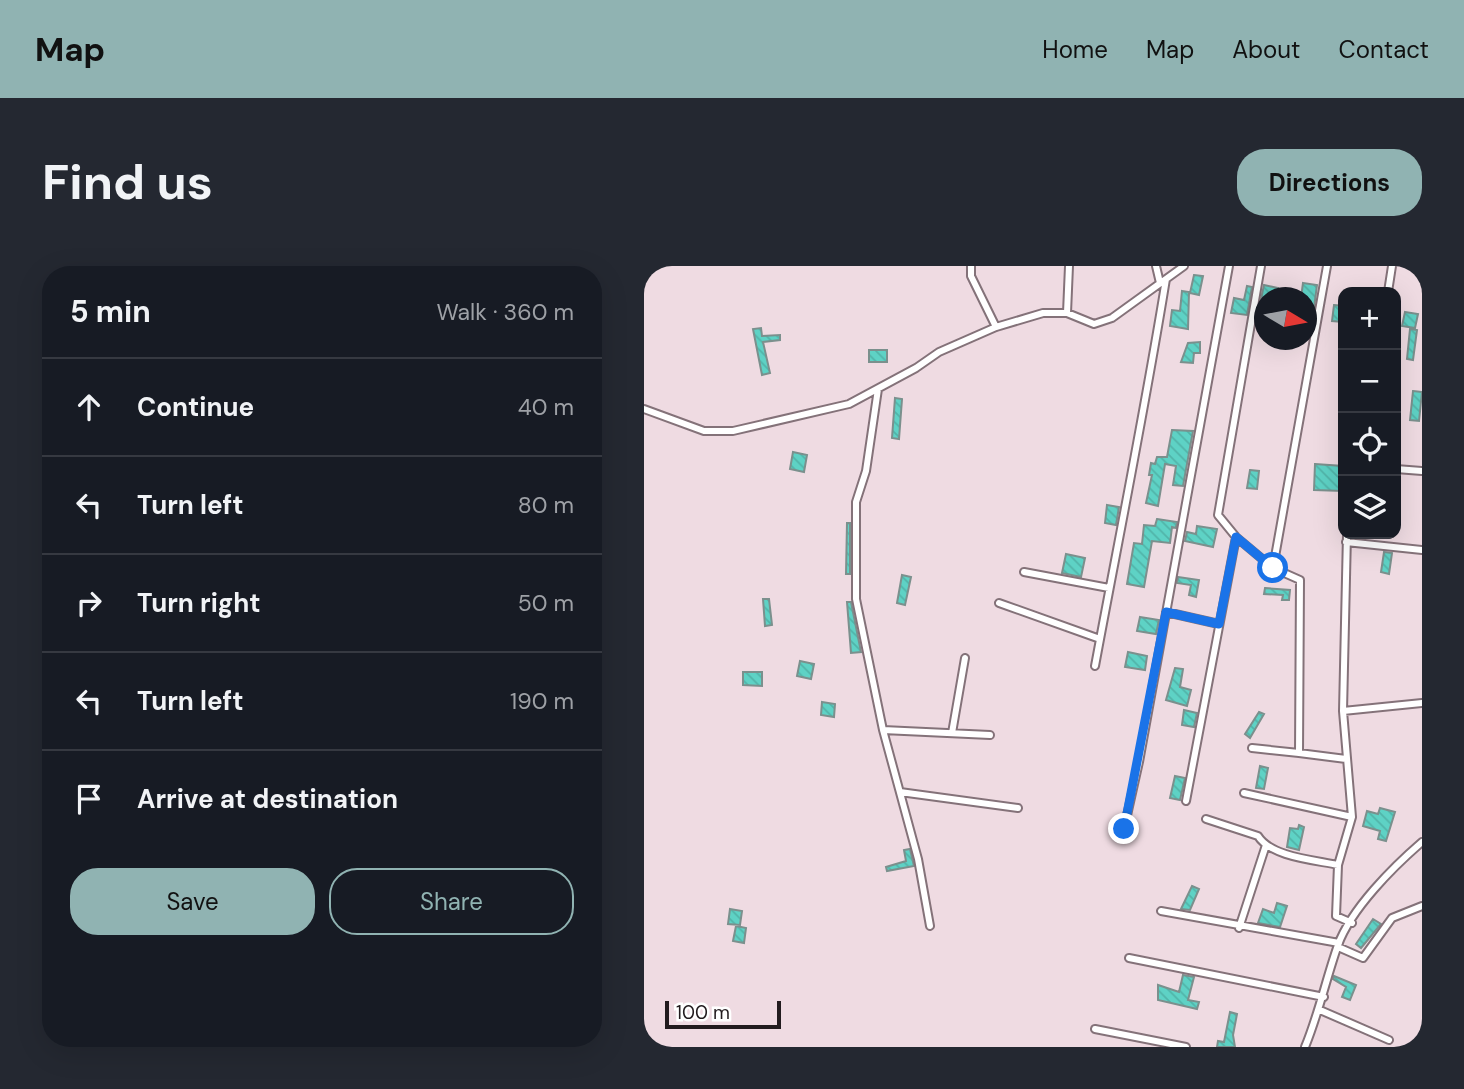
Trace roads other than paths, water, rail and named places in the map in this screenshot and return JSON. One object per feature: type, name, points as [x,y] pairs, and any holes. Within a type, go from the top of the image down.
[{"type":"street","points":[[971,266],[971,276],[996,327]]},
{"type":"street","points":[[1068,313],[1069,266]]},
{"type":"street","points":[[1095,666],[1142,427],[1163,281],[1156,266]]},
{"type":"street","points":[[644,410],[704,431],[733,431],[849,404],[939,352],[996,327],[1043,313],[1068,313],[1094,324],[1112,318],[1184,266]]},
{"type":"street","points":[[1124,829],[1229,266]]},
{"type":"street","points":[[1261,266],[1219,515],[1236,537],[1273,568],[1300,580],[1298,753]]},
{"type":"street","points":[[1273,568],[1327,266]]},
{"type":"street","points":[[1389,287],[1392,266]]},
{"type":"street","points":[[878,389],[866,471],[856,502],[856,599],[883,730],[918,859],[930,926]]},
{"type":"street","points":[[1401,469],[1422,471]]},
{"type":"street","points":[[1186,802],[1236,537]]},
{"type":"street","points":[[1346,539],[1343,711],[1352,817],[1338,865],[1336,916],[1352,923]]},
{"type":"street","points":[[1346,542],[1422,550]]},
{"type":"street","points":[[1024,572],[1109,588]]},
{"type":"street","points":[[999,603],[1100,639]]},
{"type":"street","points":[[1166,612],[1219,624]]},
{"type":"street","points":[[952,733],[965,658]]},
{"type":"street","points":[[1343,711],[1422,703]]},
{"type":"street","points":[[883,730],[990,735]]},
{"type":"street","points":[[1252,748],[1346,759]]},
{"type":"street","points":[[900,792],[1018,808]]},
{"type":"street","points":[[1244,793],[1352,817]]},
{"type":"street","points":[[1206,819],[1258,835],[1266,845],[1295,856],[1338,865]]},
{"type":"street","points":[[1305,1047],[1320,1010],[1338,945],[1384,875],[1422,842]]},
{"type":"street","points":[[1239,928],[1266,845]]},
{"type":"street","points":[[1161,911],[1338,945],[1363,958],[1392,918],[1422,906]]},
{"type":"street","points":[[1129,958],[1324,997]]},
{"type":"street","points":[[1320,1010],[1388,1040]]},
{"type":"street","points":[[1096,1029],[1186,1047]]}]
